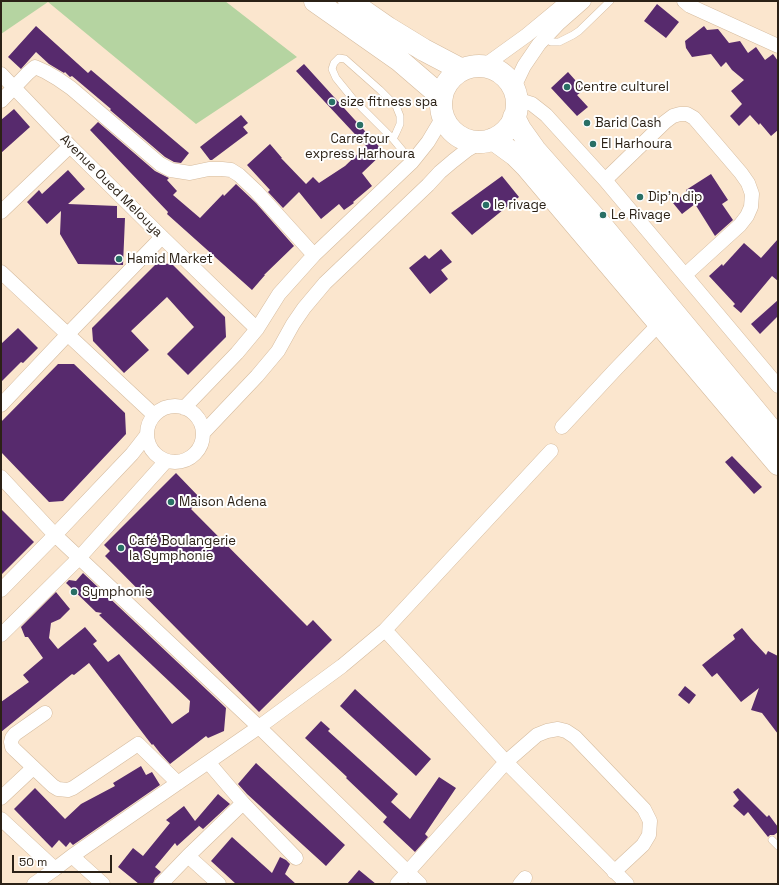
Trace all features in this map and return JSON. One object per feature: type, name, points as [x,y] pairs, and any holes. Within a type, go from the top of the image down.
[{"type":"main road","points":[[315,1],[399,60],[442,107],[448,126],[454,133],[462,138],[471,141],[487,140],[502,134],[509,126],[514,102]]},
{"type":"main road","points":[[349,1],[388,28],[462,70]]},
{"type":"main road","points":[[442,107],[446,86],[452,77],[462,70],[472,66],[484,66],[502,74],[508,81],[520,129],[535,150],[603,227],[778,438]]},
{"type":"main road","points":[[487,140],[515,155],[526,166],[778,464]]},
{"type":"street","points":[[568,1],[540,33],[531,55],[524,66],[514,102],[532,104],[546,115],[605,180],[778,386]]},
{"type":"street","points":[[484,66],[540,33],[584,1]]},
{"type":"street","points":[[684,1],[697,10],[778,46]]},
{"type":"street","points":[[1,101],[35,67],[58,79],[71,88],[160,164],[171,170],[190,173],[209,169],[222,169],[231,170],[240,175],[314,254]]},
{"type":"street","name":"Avenue Oued Melouya","points":[[1,74],[70,146],[257,329]]},
{"type":"street","points":[[184,408],[238,353],[257,329],[279,294],[314,254],[412,162],[428,142],[442,107]]},
{"type":"street","points":[[605,180],[665,122],[673,116],[680,114],[686,114],[694,118],[741,173],[748,183],[752,194],[751,207],[748,216],[685,275]]},
{"type":"street","points":[[203,433],[257,376],[278,351],[304,308],[325,283],[440,172],[458,157],[487,140]]},
{"type":"street","points":[[1,212],[70,146]]},
{"type":"street","points":[[1,405],[162,237]]},
{"type":"street","points":[[1,272],[154,415]]},
{"type":"street","points":[[562,427],[614,370],[659,324]]},
{"type":"street","points":[[1,590],[56,535],[132,454],[146,436],[148,425],[154,415],[161,409],[170,406],[180,406],[189,409],[196,415],[201,423],[203,433],[202,442],[198,450],[184,461],[175,462],[166,461],[157,456],[150,447],[146,436]]},
{"type":"street","points":[[34,884],[72,856],[259,727],[342,666],[385,630],[551,451]]},
{"type":"street","points":[[1,635],[79,558],[166,461]]},
{"type":"street","points":[[1,477],[79,558],[259,727],[420,884]]},
{"type":"street","points":[[385,630],[506,762],[627,884]]},
{"type":"street","points":[[45,713],[15,734],[11,742],[15,750],[33,768],[58,789],[68,790],[73,788],[138,744],[178,783]]},
{"type":"street","points":[[397,884],[506,762],[537,735],[558,729],[566,731],[575,737],[644,810],[650,821],[649,835],[643,845],[614,872]]},
{"type":"street","points":[[208,762],[243,803],[296,858]]},
{"type":"street","points":[[1,798],[33,768]]},
{"type":"street","points":[[161,884],[243,803]]},
{"type":"street","points":[[1,820],[55,869]]},
{"type":"street","points":[[72,856],[103,884]]},
{"type":"street","points":[[188,856],[219,884]]},
{"type":"lane","points":[[540,33],[551,42],[559,42],[579,31],[610,1]]},
{"type":"lane","points":[[392,138],[400,124],[400,116],[396,106],[345,59],[339,58],[334,63],[332,69],[336,78],[353,99],[392,138],[412,162]]},
{"type":"lane","points":[[772,840],[778,846]]},
{"type":"green space","points":[[1,1],[225,1],[297,57],[196,124],[48,2],[1,34]]},
{"type":"building","points":[[657,4],[679,22],[666,38],[644,21]]},
{"type":"building","points":[[36,26],[88,73],[91,70],[189,153],[181,163],[174,162],[165,157],[72,76],[70,77],[65,72],[64,73],[49,64],[36,52],[21,69],[8,57]]},
{"type":"building","points":[[704,26],[707,30],[718,29],[729,43],[740,41],[748,53],[756,47],[765,60],[773,54],[778,61],[778,130],[771,136],[760,123],[759,125],[750,115],[739,126],[730,116],[742,104],[731,91],[744,80],[732,70],[726,62],[721,67],[711,54],[692,57],[686,48],[685,41]]},
{"type":"building","points":[[304,64],[384,152],[362,173],[372,186],[344,210],[339,204],[321,219],[299,192],[283,208],[268,192],[270,190],[247,165],[270,144],[306,184],[313,177],[319,183],[345,166],[366,146],[296,71]]},
{"type":"building","points":[[568,72],[584,90],[577,95],[588,107],[577,116],[551,88]]},
{"type":"building","points":[[14,109],[30,127],[1,153],[1,120]]},
{"type":"building","points":[[241,115],[248,123],[243,127],[248,133],[210,160],[200,147]]},
{"type":"building","points":[[98,122],[155,171],[169,178],[167,180],[177,191],[173,195],[200,218],[223,194],[224,196],[236,184],[256,203],[294,246],[264,275],[252,290],[167,214],[168,212],[90,130]]},
{"type":"building","points":[[68,170],[85,189],[68,204],[117,206],[117,218],[125,218],[123,265],[78,264],[60,234],[61,211],[47,224],[27,202],[39,190],[42,194]]},
{"type":"building","points":[[711,174],[728,200],[722,204],[733,220],[715,236],[695,204],[682,214],[673,203],[687,192],[686,190]]},
{"type":"building","name":"le rivage","points":[[502,176],[519,197],[472,235],[451,213]]},
{"type":"building","points":[[778,239],[778,281],[772,276],[741,313],[733,306],[735,304],[709,276],[722,264],[723,266],[744,243],[761,258]]},
{"type":"building","points":[[441,249],[452,262],[441,270],[448,279],[430,294],[409,268],[425,255],[429,259]]},
{"type":"building","points":[[157,263],[172,264],[225,317],[226,337],[188,375],[167,354],[194,327],[167,297],[131,331],[149,350],[124,373],[93,341],[92,328]]},
{"type":"building","points":[[778,300],[778,316],[760,334],[751,324]]},
{"type":"building","points":[[18,328],[38,348],[1,382],[1,344]]},
{"type":"building","points":[[58,364],[74,364],[125,413],[126,434],[63,501],[49,502],[1,452],[1,422]]},
{"type":"building","points":[[732,456],[762,487],[754,494],[725,462]]},
{"type":"building","points":[[176,473],[201,499],[191,509],[307,626],[313,620],[332,640],[259,712],[105,556],[110,551],[104,545]]},
{"type":"building","points":[[1,509],[34,542],[1,575]]},
{"type":"building","points":[[83,573],[226,708],[224,731],[208,738],[206,736],[170,764],[153,744],[152,745],[89,663],[74,675],[72,674],[1,732],[1,702],[29,682],[23,675],[43,658],[28,637],[25,637],[21,627],[56,592],[70,609],[60,619],[51,623],[49,638],[58,649],[85,627],[97,641],[93,644],[108,662],[119,654],[172,724],[189,712],[190,701],[99,615],[102,613],[96,612],[66,583],[69,580],[76,581]]},
{"type":"building","points":[[742,628],[766,655],[768,651],[778,656],[778,734],[762,713],[751,710],[759,688],[741,702],[717,673],[712,677],[702,665],[735,639],[733,635]]},
{"type":"building","points":[[685,686],[696,695],[689,704],[678,695]]},
{"type":"building","points":[[355,689],[431,759],[416,776],[340,706]]},
{"type":"building","points":[[321,721],[330,729],[328,731],[398,794],[391,802],[410,819],[439,777],[456,788],[425,834],[428,837],[415,852],[383,822],[387,817],[305,738]]},
{"type":"building","points":[[256,763],[345,845],[326,866],[238,784]]},
{"type":"building","points":[[141,766],[146,775],[152,772],[160,785],[73,845],[70,842],[66,847],[59,840],[52,848],[14,809],[35,788],[65,819],[81,804],[115,786],[113,783]]},
{"type":"building","points":[[738,788],[767,817],[769,815],[778,827],[778,832],[768,837],[748,812],[744,816],[733,806],[739,800],[733,792]]},
{"type":"building","points":[[218,794],[230,804],[203,829],[198,825],[199,826],[177,846],[175,843],[155,867],[161,872],[155,878],[153,884],[139,884],[118,867],[133,848],[143,856],[170,823],[166,820],[184,806],[195,821]]},
{"type":"building","points":[[232,837],[272,873],[280,857],[286,860],[290,864],[285,874],[296,884],[236,884],[211,861]]},
{"type":"building","points":[[359,870],[376,884],[347,884]]},
{"type":"place","name":"Centre culturel","points":[[567,87]]},
{"type":"place","name":"size fitness spa","points":[[332,102]]},
{"type":"place","name":"Barid Cash","points":[[587,123]]},
{"type":"place","name":"Carrefour express Harhoura","points":[[360,125]]},
{"type":"place","name":"El Harhoura","points":[[593,144]]},
{"type":"place","name":"Dip'n dip","points":[[640,197]]},
{"type":"place","name":"le rivage","points":[[486,205]]},
{"type":"place","name":"Le Rivage","points":[[603,215]]},
{"type":"place","name":"Hamid Market","points":[[119,259]]},
{"type":"place","name":"Maison Adena","points":[[171,502]]},
{"type":"place","name":"Café Boulangerie la Symphonie","points":[[121,548]]},
{"type":"place","name":"Symphonie","points":[[74,592]]}]
